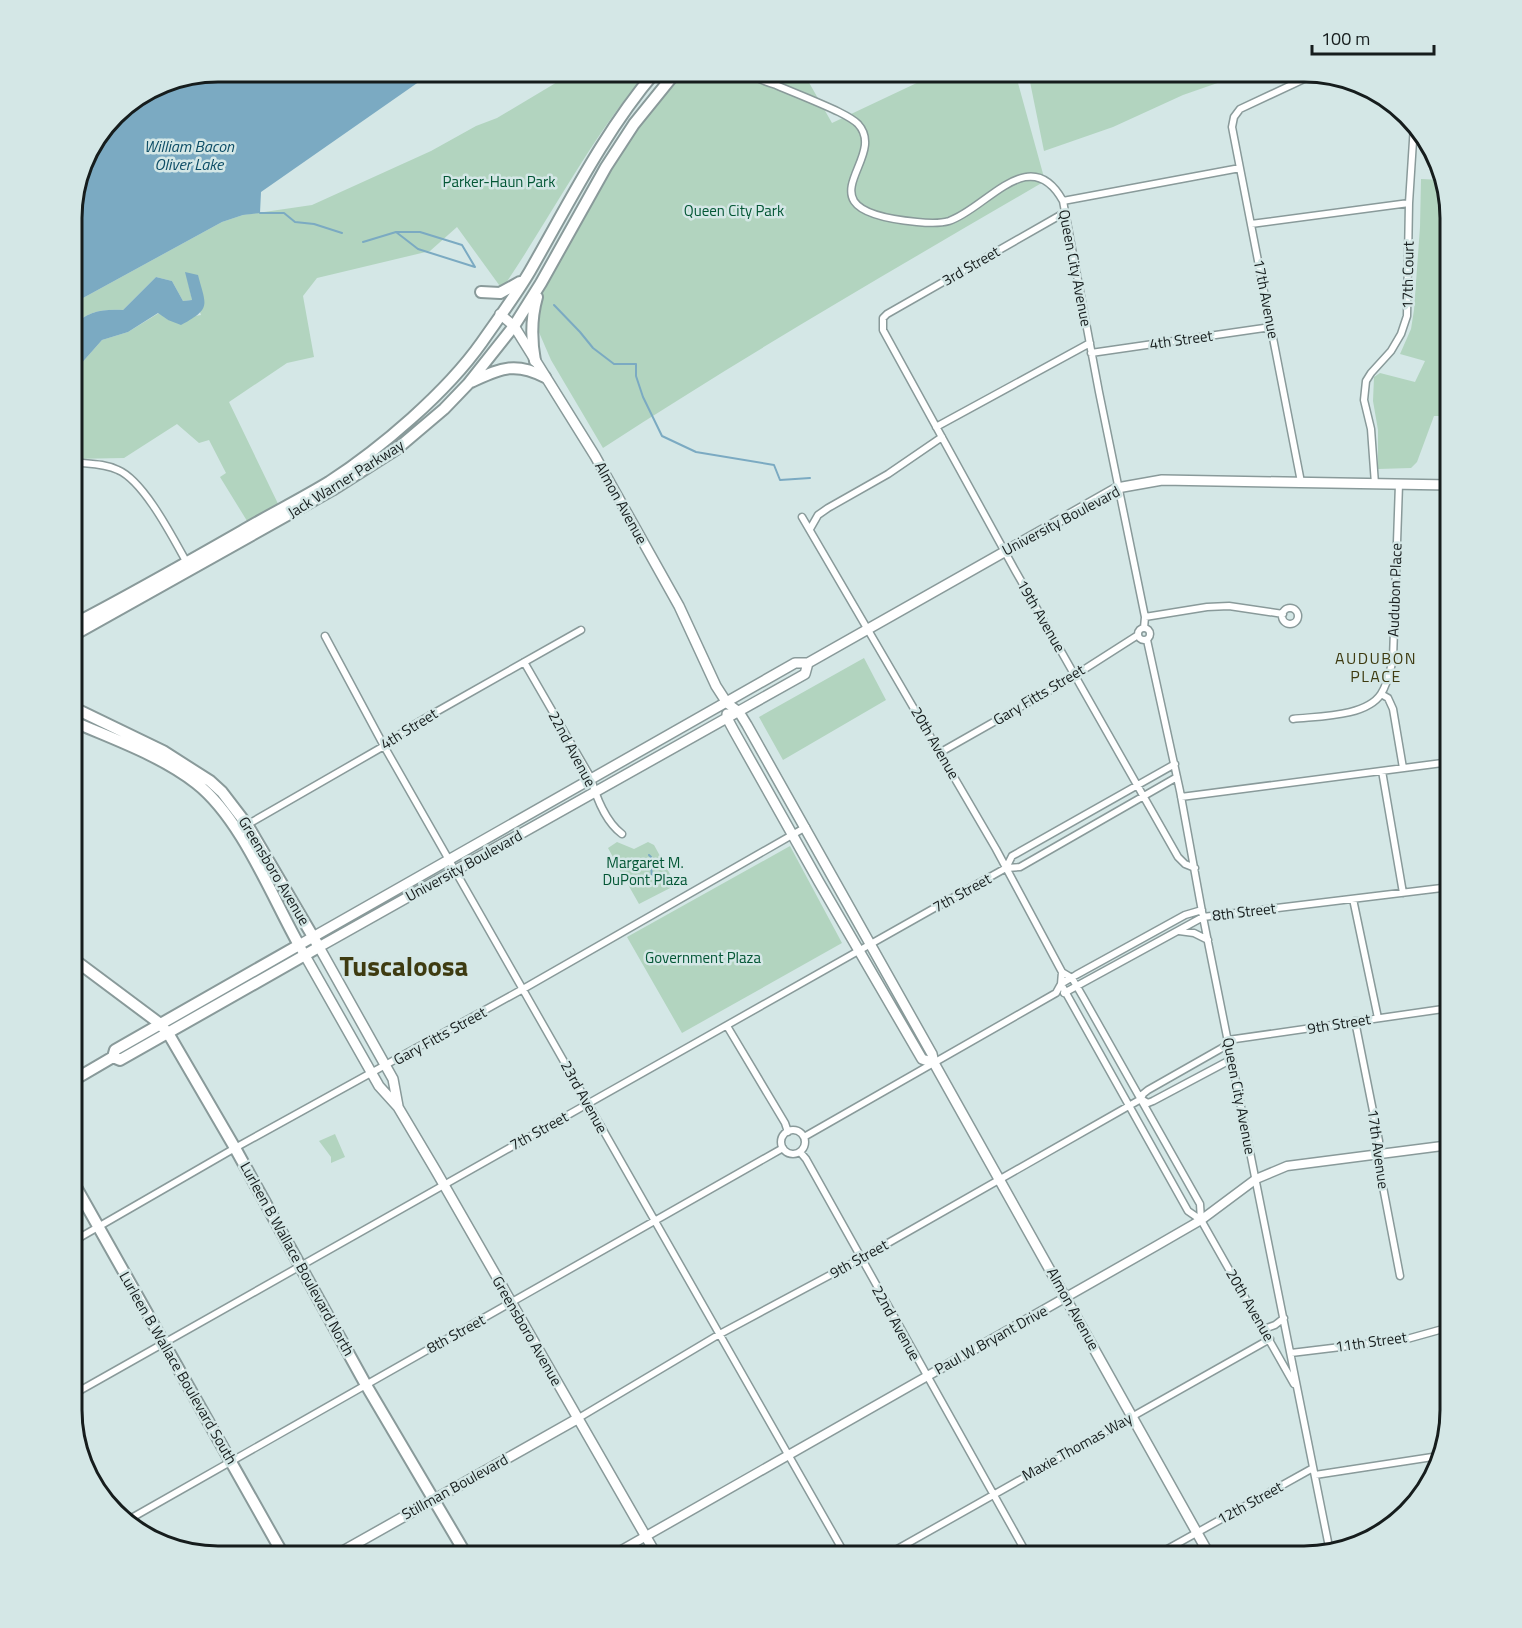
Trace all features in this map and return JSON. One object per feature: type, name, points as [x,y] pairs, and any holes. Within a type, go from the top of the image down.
[{"type":"main road","name":"Jack Warner Parkway","points":[[83,619],[187,563],[328,482],[365,456],[438,392],[481,343],[525,279],[604,141],[646,83]]},
{"type":"main road","name":"Jack Warner Parkway","points":[[83,630],[246,540],[354,476],[398,448],[444,409],[468,384],[514,326],[541,283],[606,167],[634,124],[667,83]]},
{"type":"main road","points":[[481,292],[500,294],[525,279]]},
{"type":"main road","points":[[535,361],[532,317],[541,283]]},
{"type":"main road","name":"Almon Avenue","points":[[500,314],[514,326],[568,411],[635,527],[679,606],[716,686],[727,703],[739,712],[806,827],[932,1054],[934,1063],[1204,1546]]},
{"type":"main road","points":[[468,384],[512,367],[526,369],[545,377]]},
{"type":"main road","name":"University Boulevard","points":[[82,1075],[113,1057],[115,1050],[159,1023],[795,663],[808,663],[1117,488],[1162,480],[1440,484]]},
{"type":"main road","name":"University Boulevard","points":[[113,1057],[120,1060],[739,712],[805,674],[808,663]]},
{"type":"main road","name":"Almon Avenue","points":[[727,703],[727,718],[792,835],[922,1059],[934,1063]]},
{"type":"main road","name":"Greensboro Avenue","points":[[83,712],[163,751],[210,780],[222,792],[319,947],[386,1066],[393,1079],[398,1107]]},
{"type":"main road","name":"Greensboro Avenue","points":[[83,726],[159,760],[182,773],[198,784],[243,827],[299,945],[379,1086],[398,1107],[652,1546]]},
{"type":"main road","name":"Lurleen B Wallace Boulevard North","points":[[82,966],[159,1023],[168,1033],[235,1148],[366,1384],[461,1546]]},
{"type":"main road","name":"Lurleen B Wallace Boulevard South","points":[[82,1198],[278,1546]]},
{"type":"main road","name":"Stillman Boulevard","points":[[352,1546],[577,1419]]},
{"type":"street","name":"Queen City Avenue","points":[[773,83],[831,108],[857,123],[864,132],[866,142],[853,180],[851,196],[864,210],[917,222],[932,223],[950,220],[967,212],[1005,184],[1024,177],[1034,177],[1045,181],[1054,188],[1063,201],[1117,488],[1144,617],[1144,628],[1150,633],[1147,640],[1178,777],[1202,914],[1328,1543]]},
{"type":"street","name":"17th Avenue","points":[[1295,83],[1240,109],[1234,117],[1232,127],[1301,482]]},
{"type":"street","name":"17th Court","points":[[1374,483],[1371,429],[1364,400],[1366,381],[1391,351],[1401,334],[1407,316],[1409,203],[1413,138]]},
{"type":"street","points":[[1063,201],[1240,168]]},
{"type":"street","points":[[1251,224],[1409,203]]},
{"type":"street","name":"3rd Street","points":[[882,323],[887,314],[1064,213]]},
{"type":"street","name":"19th Avenue","points":[[882,323],[885,335],[1004,551],[1178,857],[1185,864],[1195,868]]},
{"type":"street","name":"4th Street","points":[[1091,352],[1271,327]]},
{"type":"street","points":[[936,427],[1090,343]]},
{"type":"street","points":[[810,529],[818,515],[828,508],[888,474],[942,438]]},
{"type":"street","points":[[83,463],[121,470],[131,479],[163,521],[187,563]]},
{"type":"street","name":"Audubon Place","points":[[1381,694],[1389,677],[1393,659],[1399,484]]},
{"type":"street","name":"20th Avenue","points":[[802,517],[1006,868],[1062,972],[1062,984],[1066,993],[1128,1106],[1189,1213],[1202,1220]]},
{"type":"street","points":[[1144,617],[1207,607],[1229,606],[1282,614]]},
{"type":"street","points":[[1144,628],[1140,629],[1138,635],[1141,640],[1147,640]]},
{"type":"street","name":"4th Street","points":[[243,827],[384,746],[407,729],[581,630]]},
{"type":"street","name":"Gary Fitts Street","points":[[940,752],[1075,675],[1138,635]]},
{"type":"street","name":"23rd Avenue","points":[[325,636],[384,746],[840,1546]]},
{"type":"street","name":"22nd Avenue","points":[[524,662],[591,778],[595,793],[614,829],[621,834]]},
{"type":"street","points":[[1293,719],[1357,710],[1367,706],[1381,694],[1388,698],[1393,709],[1403,768]]},
{"type":"street","points":[[1181,797],[1440,763]]},
{"type":"street","name":"7th Street","points":[[1006,868],[1012,856],[1175,764]]},
{"type":"street","points":[[1382,771],[1403,893]]},
{"type":"street","name":"7th Street","points":[[82,1389],[859,950],[1006,868],[1020,867],[1178,777]]},
{"type":"street","name":"Gary Fitts Street","points":[[82,1236],[806,827]]},
{"type":"street","name":"8th Street","points":[[804,1137],[1056,993],[1062,984],[1072,978],[1185,915],[1440,888]]},
{"type":"street","points":[[1353,899],[1378,1018]]},
{"type":"street","name":"8th Street","points":[[1056,993],[1066,993],[1202,914]]},
{"type":"street","name":"8th Street","points":[[1178,930],[1194,933],[1208,940]]},
{"type":"street","name":"20th Avenue","points":[[1062,972],[1072,978],[1141,1099],[1200,1204],[1202,1220],[1298,1391]]},
{"type":"street","name":"9th Street","points":[[577,1419],[718,1335],[860,1259],[1141,1099],[1148,1090],[1228,1042],[1440,1009]]},
{"type":"street","name":"17th Avenue","points":[[1355,1021],[1377,1132],[1379,1166],[1400,1276]]},
{"type":"street","points":[[727,1026],[785,1123],[788,1132]]},
{"type":"street","name":"9th Street","points":[[1141,1099],[1148,1103],[1153,1101],[1232,1059]]},
{"type":"street","points":[[796,1131],[804,1137],[805,1143],[800,1152],[791,1154],[783,1148],[782,1140],[788,1132],[796,1131]]},
{"type":"street","name":"Paul W Bryant Drive","points":[[628,1546],[1202,1220],[1256,1179],[1287,1166],[1440,1146]]},
{"type":"street","name":"8th Street","points":[[135,1516],[783,1148]]},
{"type":"street","name":"22nd Avenue","points":[[800,1152],[1023,1546]]},
{"type":"street","points":[[1264,1329],[1284,1318]]},
{"type":"street","name":"11th Street","points":[[1291,1353],[1407,1339],[1440,1330]]},
{"type":"street","name":"Maxie Thomas Way","points":[[903,1546],[1270,1339]]},
{"type":"street","points":[[1314,1471],[1431,1457]]},
{"type":"street","name":"12th Street","points":[[1173,1546],[1314,1471]]},
{"type":"green space","name":"Parker-Haun Park","points":[[556,83],[638,83],[589,151],[502,289],[457,227],[430,251],[317,278],[303,296],[314,357],[287,363],[229,402],[282,512],[252,529],[220,477],[226,473],[209,440],[199,443],[177,424],[124,458],[83,459],[83,362],[102,340],[128,332],[159,313],[168,320],[201,315],[186,272],[192,300],[183,301],[172,281],[156,277],[123,310],[95,312],[83,317],[83,298],[222,222],[243,215],[312,205],[497,118]]},
{"type":"green space","name":"Queen City Park","points":[[668,83],[809,83],[832,123],[917,83],[1018,83],[1045,181],[767,345],[603,448],[551,360],[538,330],[541,283],[606,167]]},
{"type":"green space","points":[[1030,83],[1217,83],[1183,95],[1113,127],[1044,151]]},
{"type":"green space","points":[[1421,179],[1434,180],[1440,218],[1440,416],[1434,416],[1417,462],[1411,468],[1378,469],[1378,430],[1373,401],[1374,377],[1380,373],[1415,382],[1425,361],[1400,354],[1411,329],[1414,310]]},
{"type":"green space","points":[[864,658],[886,700],[783,760],[759,717]]},
{"type":"green space","name":"Margaret M. DuPont Plaza","points":[[617,842],[634,849],[648,842],[654,845],[676,885],[639,904],[618,867],[623,864],[618,856],[614,859],[608,848]]},
{"type":"green space","name":"Government Plaza","points":[[790,846],[842,943],[682,1033],[627,937]]},
{"type":"green space","points":[[335,1134],[345,1157],[331,1163],[331,1157],[319,1141]]},
{"type":"water","name":"William Bacon Oliver Lake","points":[[209,83],[417,83],[261,192],[260,213],[243,215],[222,222],[83,298],[83,209],[87,183],[96,158],[116,129],[143,105],[175,90]]},
{"type":"water","points":[[185,272],[198,275],[204,305],[198,314],[181,325],[158,313],[128,332],[102,340],[83,362],[83,317],[95,312],[123,310],[156,277],[172,281],[183,301],[192,300]]},
{"type":"waterway","points":[[260,213],[284,213],[295,222],[314,224],[342,233]]},
{"type":"waterway","points":[[396,232],[418,249],[475,267]]},
{"type":"waterway","points":[[363,242],[396,232],[420,232],[462,245],[475,267]]},
{"type":"waterway","points":[[554,305],[593,348],[614,364],[636,364],[636,376],[643,397],[662,436],[696,452],[774,465],[780,480],[810,478]]},
{"type":"waterway","points":[[649,855],[652,863]]},
{"type":"waterway","points":[[638,882],[652,875],[651,868]]},
{"type":"district","name":"AUDUBON PLACE","points":[[1376,667]]},
{"type":"district","name":"Tuscaloosa","points":[[404,967]]}]
